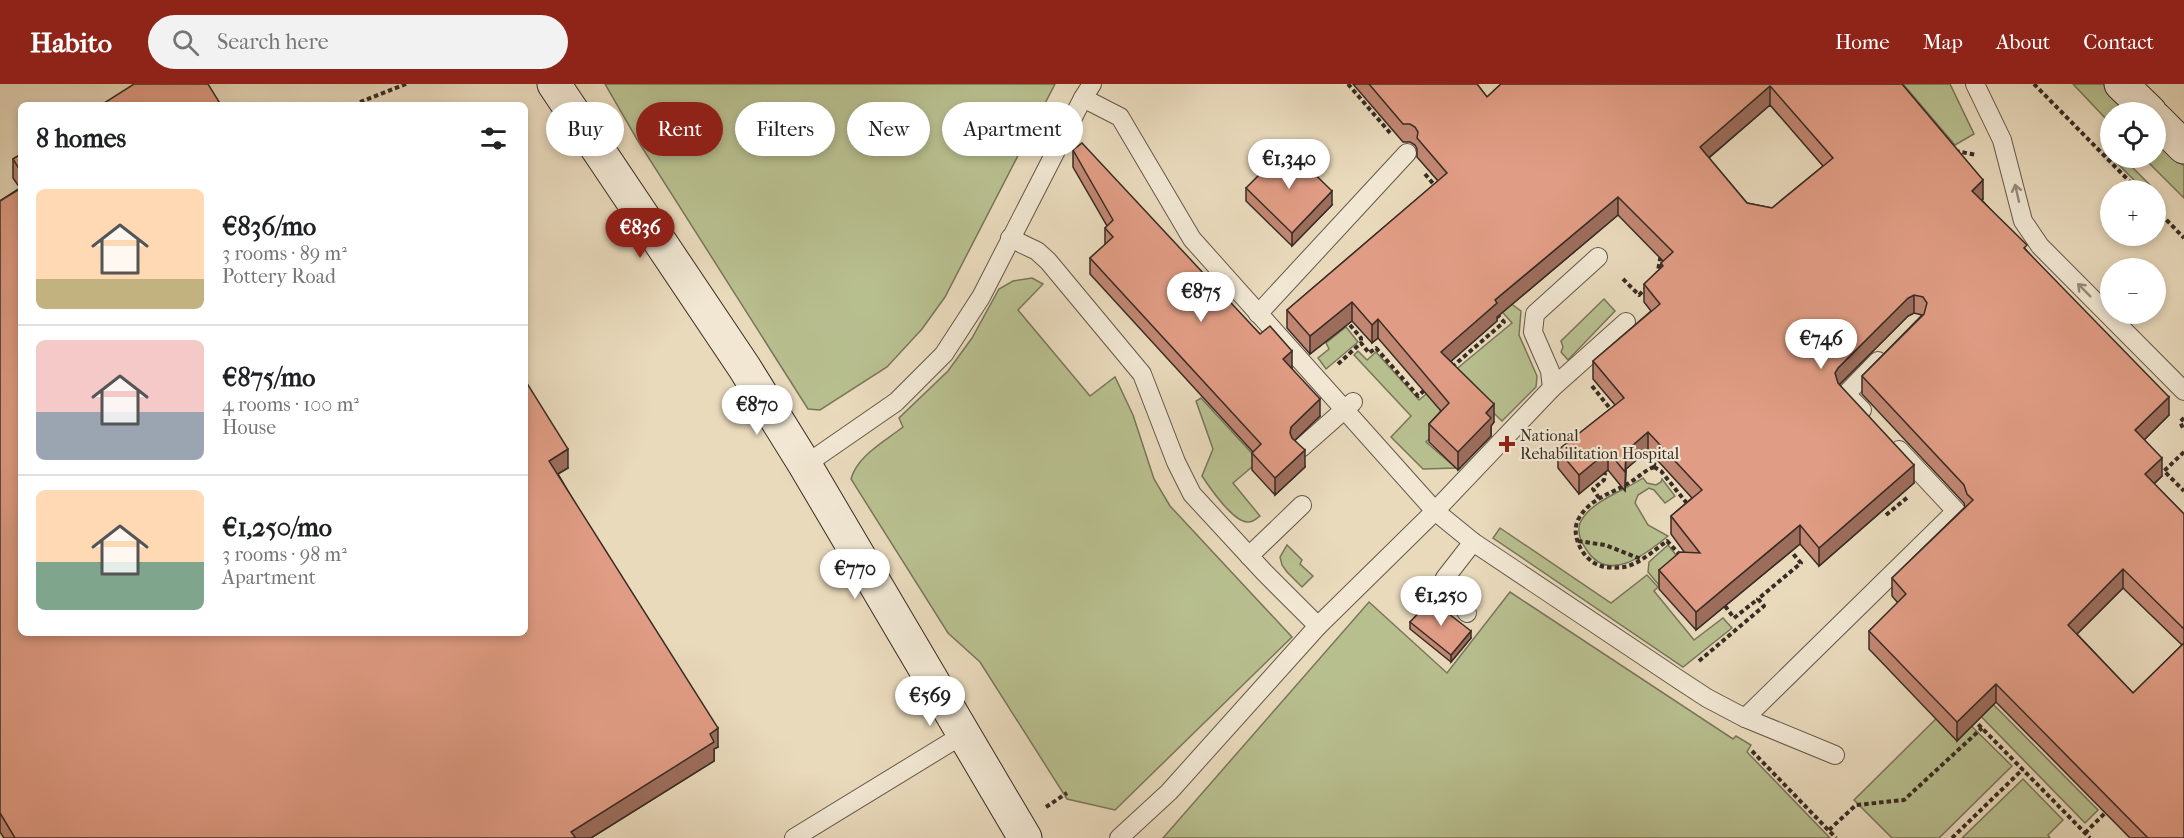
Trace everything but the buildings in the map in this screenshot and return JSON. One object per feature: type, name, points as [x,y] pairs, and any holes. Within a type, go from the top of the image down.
[{"type":"street","points":[[554,84],[744,366],[1025,838]]},
{"type":"street","points":[[2121,84],[2140,102]]},
{"type":"street","points":[[2166,128],[2184,147]]},
{"type":"lane","points":[[1974,84],[2002,140],[2023,221],[2040,246],[2134,348],[2184,391]]},
{"type":"lane","points":[[805,465],[896,402],[944,354],[981,297],[1088,91],[1120,117],[1192,239],[1320,381],[1350,405],[1435,511],[1473,542],[1707,698],[1745,718],[1835,755]]},
{"type":"lane","points":[[1258,314],[1407,153]]},
{"type":"lane","points":[[1010,238],[1037,251],[1048,261],[1097,332],[1142,374],[1174,431],[1179,470],[1192,494],[1318,626]]},
{"type":"lane","points":[[1552,388],[1550,371],[1533,332],[1535,314],[1598,256]]},
{"type":"lane","points":[[1119,838],[1169,792],[1318,626],[1435,511],[1552,388],[1626,322]]},
{"type":"lane","points":[[1745,718],[1956,511],[1846,394],[1892,347]]},
{"type":"lane","points":[[1301,448],[1350,405]]},
{"type":"lane","points":[[1249,556],[1302,505]]},
{"type":"lane","points":[[1467,613],[1445,578],[1473,542]]},
{"type":"lane","points":[[794,838],[964,734]]},
{"type":"path","points":[[360,102],[406,84]]},
{"type":"path","points":[[1348,84],[1440,192]]},
{"type":"path","points":[[2034,84],[2128,180]]},
{"type":"path","points":[[1950,150],[1982,156]]},
{"type":"path","points":[[2166,219],[2184,238]]},
{"type":"path","points":[[1623,279],[1639,295],[1656,277],[1662,245]]},
{"type":"path","points":[[1444,374],[1504,322],[1497,313]]},
{"type":"path","points":[[1350,325],[1361,338],[1361,343],[1369,353],[1385,342]]},
{"type":"path","points":[[1320,381],[1361,343]]},
{"type":"path","points":[[1376,348],[1418,396],[1427,388]]},
{"type":"path","points":[[1587,380],[1614,412]]},
{"type":"path","points":[[2184,418],[2180,422],[2184,430]]},
{"type":"path","points":[[1654,467],[1655,449]]},
{"type":"path","points":[[2184,452],[2164,471],[2184,491]]},
{"type":"path","points":[[1599,498],[1593,489],[1604,480],[1605,474],[1600,467]]},
{"type":"path","points":[[1654,467],[1661,471],[1713,536],[1685,560],[1667,541],[1642,559],[1622,568],[1600,566],[1586,557],[1575,529],[1578,519],[1599,498],[1629,484],[1646,470],[1654,467]]},
{"type":"path","points":[[1706,527],[1714,519]]},
{"type":"path","points":[[1578,541],[1605,545],[1642,559]]},
{"type":"path","points":[[1725,606],[1734,618],[1801,563],[1787,547]]},
{"type":"path","points":[[1706,655],[1764,606],[1758,599]]},
{"type":"path","points":[[1966,711],[2090,838]]},
{"type":"path","points":[[1745,718],[1755,746],[1751,752],[1836,838]]},
{"type":"path","points":[[1829,831],[1856,805],[1904,801],[1982,728]]},
{"type":"path","points":[[1952,838],[2023,769]]},
{"type":"path","points":[[2085,833],[2105,813]]},
{"type":"green space","points":[[605,84],[1055,84],[1046,102],[942,102],[942,156],[1018,156],[945,297],[922,329],[887,367],[820,410],[808,409],[648,156],[723,156],[723,102],[636,102],[636,138],[624,117],[624,102],[615,102]]},
{"type":"green space","points":[[1903,84],[1950,84],[1974,134],[1955,145]]},
{"type":"green space","points":[[2073,84],[2103,84],[2122,102],[2100,102],[2100,112]]},
{"type":"green space","points":[[2166,147],[2184,166],[2184,198],[2154,168],[2166,168]]},
{"type":"green space","points":[[2122,168],[2133,168],[2145,180],[2134,180]]},
{"type":"green space","points":[[1032,278],[1043,284],[1018,310],[1090,396],[1115,377],[1133,415],[1154,479],[1170,506],[1292,637],[1115,810],[1067,799],[980,662],[948,633],[851,479],[865,456],[903,427],[899,418],[948,371],[972,338],[999,289],[1013,281]]},
{"type":"green space","points":[[1485,284],[1521,311],[1519,335],[1537,376],[1536,387],[1502,421],[1474,394],[1426,442],[1456,468],[1423,469],[1391,437],[1411,416],[1354,355],[1358,351],[1367,360],[1376,352],[1419,400],[1512,323],[1481,288]]},
{"type":"green space","points":[[1604,299],[1615,311],[1568,360],[1561,352],[1563,347],[1561,341]]},
{"type":"green space","points":[[1346,327],[1358,342],[1326,369],[1318,358],[1329,349],[1326,343]]},
{"type":"green space","points":[[1201,398],[1259,461],[1233,483],[1260,516],[1252,521],[1247,522],[1235,516],[1202,476],[1213,449],[1196,401]]},
{"type":"green space","points":[[1643,478],[1647,483],[1656,485],[1662,479],[1675,496],[1665,503],[1654,490],[1649,488],[1638,495],[1635,503],[1648,525],[1668,536],[1649,551],[1627,563],[1605,565],[1595,560],[1581,540],[1580,523],[1585,515],[1599,503]]},
{"type":"green space","points":[[1500,528],[1611,603],[1647,575],[1658,587],[1654,591],[1694,640],[1723,618],[1732,628],[1683,667],[1493,538]]},
{"type":"green space","points":[[1287,545],[1302,560],[1300,564],[1313,576],[1302,587],[1282,565],[1280,557]]},
{"type":"green space","points":[[1668,545],[1684,565],[1659,585],[1648,572],[1649,562]]},
{"type":"green space","points":[[1510,592],[1733,739],[1736,736],[1751,745],[1747,752],[1830,838],[1163,838],[1369,602],[1447,673]]},
{"type":"green space","points":[[1979,690],[2098,810],[2085,823],[1967,702]]},
{"type":"green space","points":[[1950,705],[2012,766],[1939,838],[1892,838],[1854,800]]},
{"type":"green space","points":[[2023,779],[2063,820],[2048,835],[2050,838],[1962,838]]},
{"type":"place","name":"National Rehabilitation Hospital","points":[[1507,444]]}]
